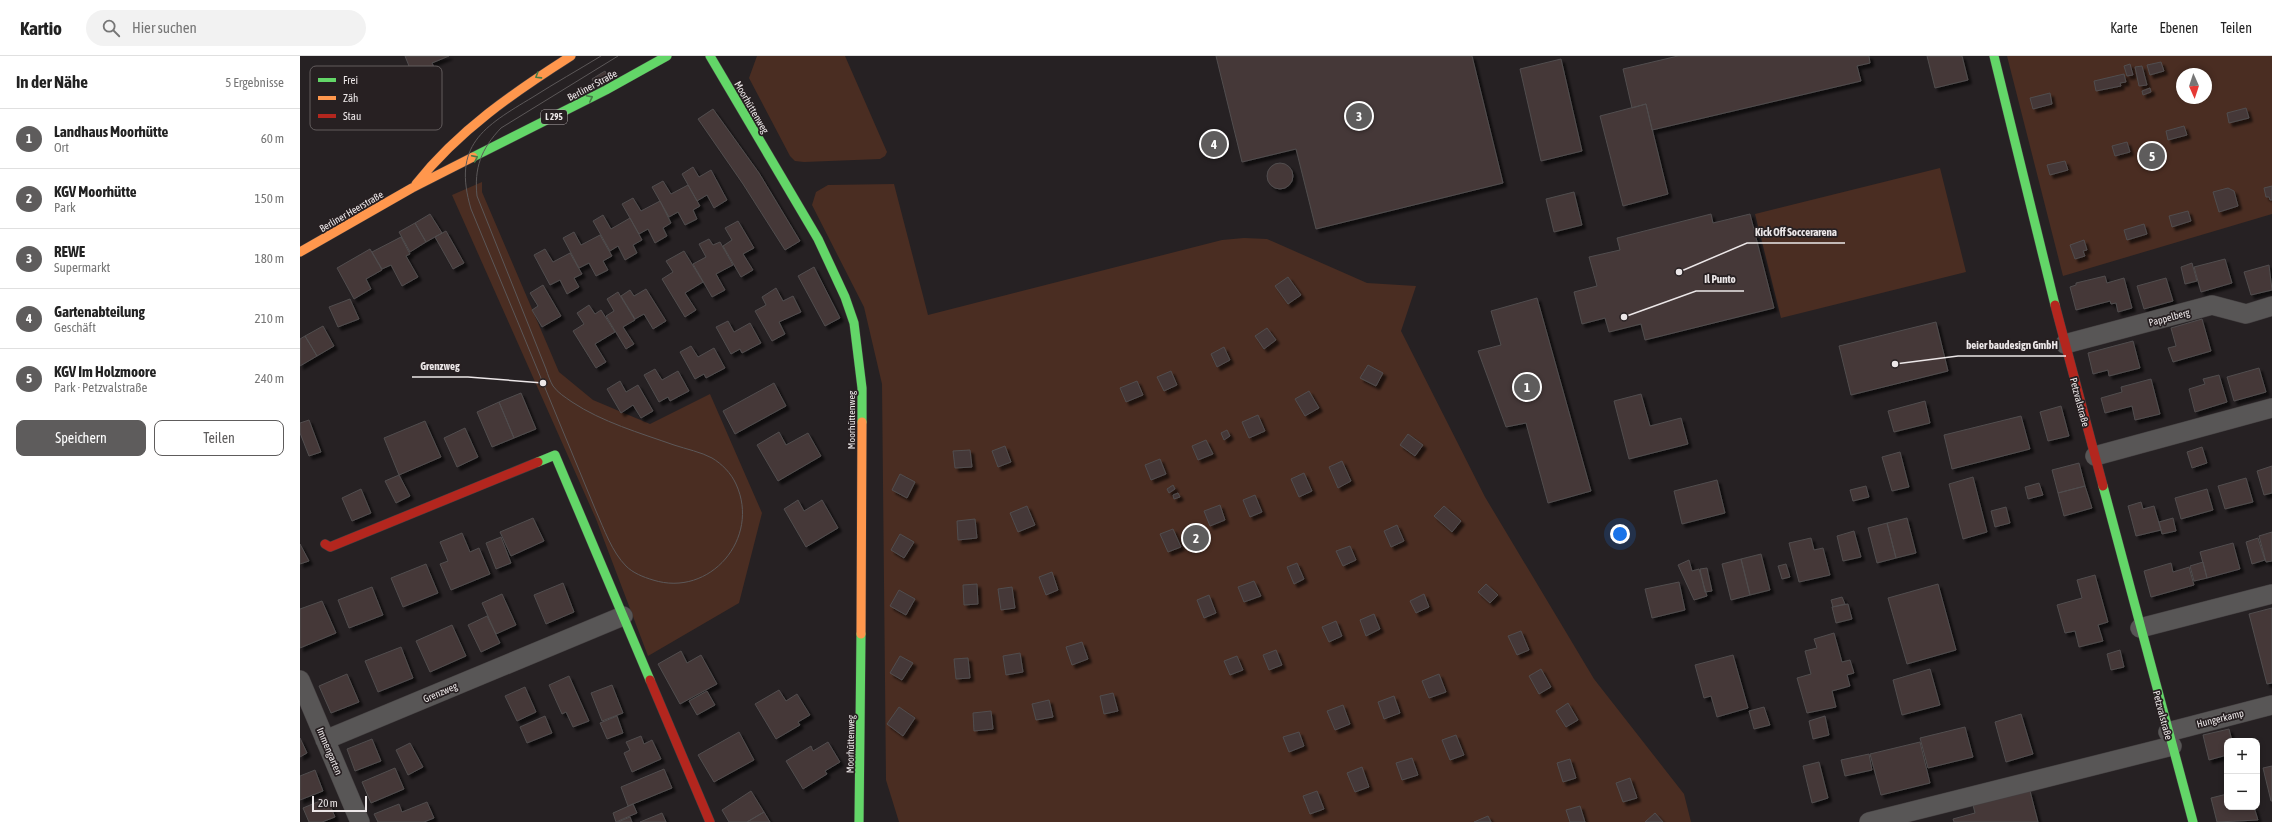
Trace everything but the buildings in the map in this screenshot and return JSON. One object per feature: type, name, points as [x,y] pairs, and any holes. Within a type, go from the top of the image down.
[{"type":"street","name":"Berliner Heerstraße","points":[[412,188],[432,161],[488,109],[571,56]]},
{"type":"street","name":"Berliner Straße","points":[[439,174],[606,90],[667,56]]},
{"type":"street","name":"Moorhüttenweg","points":[[710,56],[818,239],[845,297],[854,323],[862,388],[859,822]]},
{"type":"street","name":"Petzvalstraße","points":[[1994,56],[2065,344],[2193,822]]},
{"type":"street","name":"Berliner Heerstraße","points":[[300,252],[439,174]]},
{"type":"street","name":"Pappelberg","points":[[2065,344],[2212,305],[2246,314],[2272,306]]},
{"type":"street","points":[[2095,456],[2272,408]]},
{"type":"street","points":[[325,544],[330,547],[555,455],[710,822]]},
{"type":"street","points":[[2140,628],[2272,594]]},
{"type":"street","name":"Grenzweg","points":[[325,740],[623,616]]},
{"type":"street","name":"Immengarten","points":[[300,680],[360,822]]},
{"type":"street","name":"Hungerkamp","points":[[2170,739],[2272,705]]},
{"type":"street","name":"Petzvalstraße","points":[[1869,822],[2170,739]]},
{"type":"shaded area","points":[[757,56],[845,56],[887,152],[885,156],[880,159],[804,162],[795,161],[790,156],[749,78]]},
{"type":"shaded area","points":[[2007,56],[2272,56],[2272,214],[2063,276]]},
{"type":"shaded area","points":[[1940,168],[1966,272],[1781,318],[1755,214]]},
{"type":"shaded area","points":[[482,182],[482,192],[559,372],[593,400],[650,424],[710,394],[762,513],[739,603],[648,656],[596,519],[452,195]]},
{"type":"shaded area","points":[[894,184],[928,315],[1222,240],[1244,238],[1267,239],[1367,283],[1416,286],[1401,331],[1485,497],[1594,679],[1684,794],[1691,822],[899,822],[886,780],[882,384],[864,307],[812,205],[816,192],[828,185]]},
{"type":"tram line","points":[[601,56],[515,108],[486,129],[476,140],[469,153],[466,169],[466,187],[471,209],[612,547],[621,560],[635,573],[653,580],[674,583],[694,580],[711,572],[725,559],[736,543],[742,524],[742,504],[732,476],[719,463],[708,456],[608,421],[584,409],[559,393],[549,378],[477,196],[476,186],[480,159],[488,144],[501,128],[618,56]]},
{"type":"traffic: fast","points":[[473,157],[606,90],[667,56]]},
{"type":"traffic: fast","points":[[710,56],[818,239],[845,297],[854,323],[862,388],[862,422]]},
{"type":"traffic: fast","points":[[1994,56],[2055,305]]},
{"type":"traffic: fast","points":[[538,462],[555,455],[650,680]]},
{"type":"traffic: fast","points":[[2103,486],[2193,822]]},
{"type":"traffic: fast","points":[[859,822],[861,634]]},
{"type":"traffic: slow","points":[[416,184],[450,146],[488,114],[528,84],[571,56]]},
{"type":"traffic: slow","points":[[300,252],[412,188],[473,157]]},
{"type":"traffic: slow","points":[[861,634],[862,422]]},
{"type":"traffic: jam","points":[[2055,305],[2103,486]]},
{"type":"traffic: jam","points":[[325,544],[330,547],[538,462]]},
{"type":"traffic: jam","points":[[650,680],[710,822]]},
{"type":"place","name":"REWE","points":[[1359,116]]},
{"type":"place","name":"Gartenabteilung","points":[[1214,144]]},
{"type":"place","name":"KGV Im Holzmoore","points":[[2152,156]]},
{"type":"place","name":"Kick Off Soccerarena","points":[[1679,272]]},
{"type":"place","name":"Il Punto","points":[[1624,317]]},
{"type":"place","name":"beier baudesign GmbH","points":[[1895,364]]},
{"type":"place","name":"Grenzweg","points":[[543,383]]},
{"type":"place","name":"Landhaus Moorhütte","points":[[1527,387]]},
{"type":"place","name":"KGV Moorhütte","points":[[1196,538]]}]
